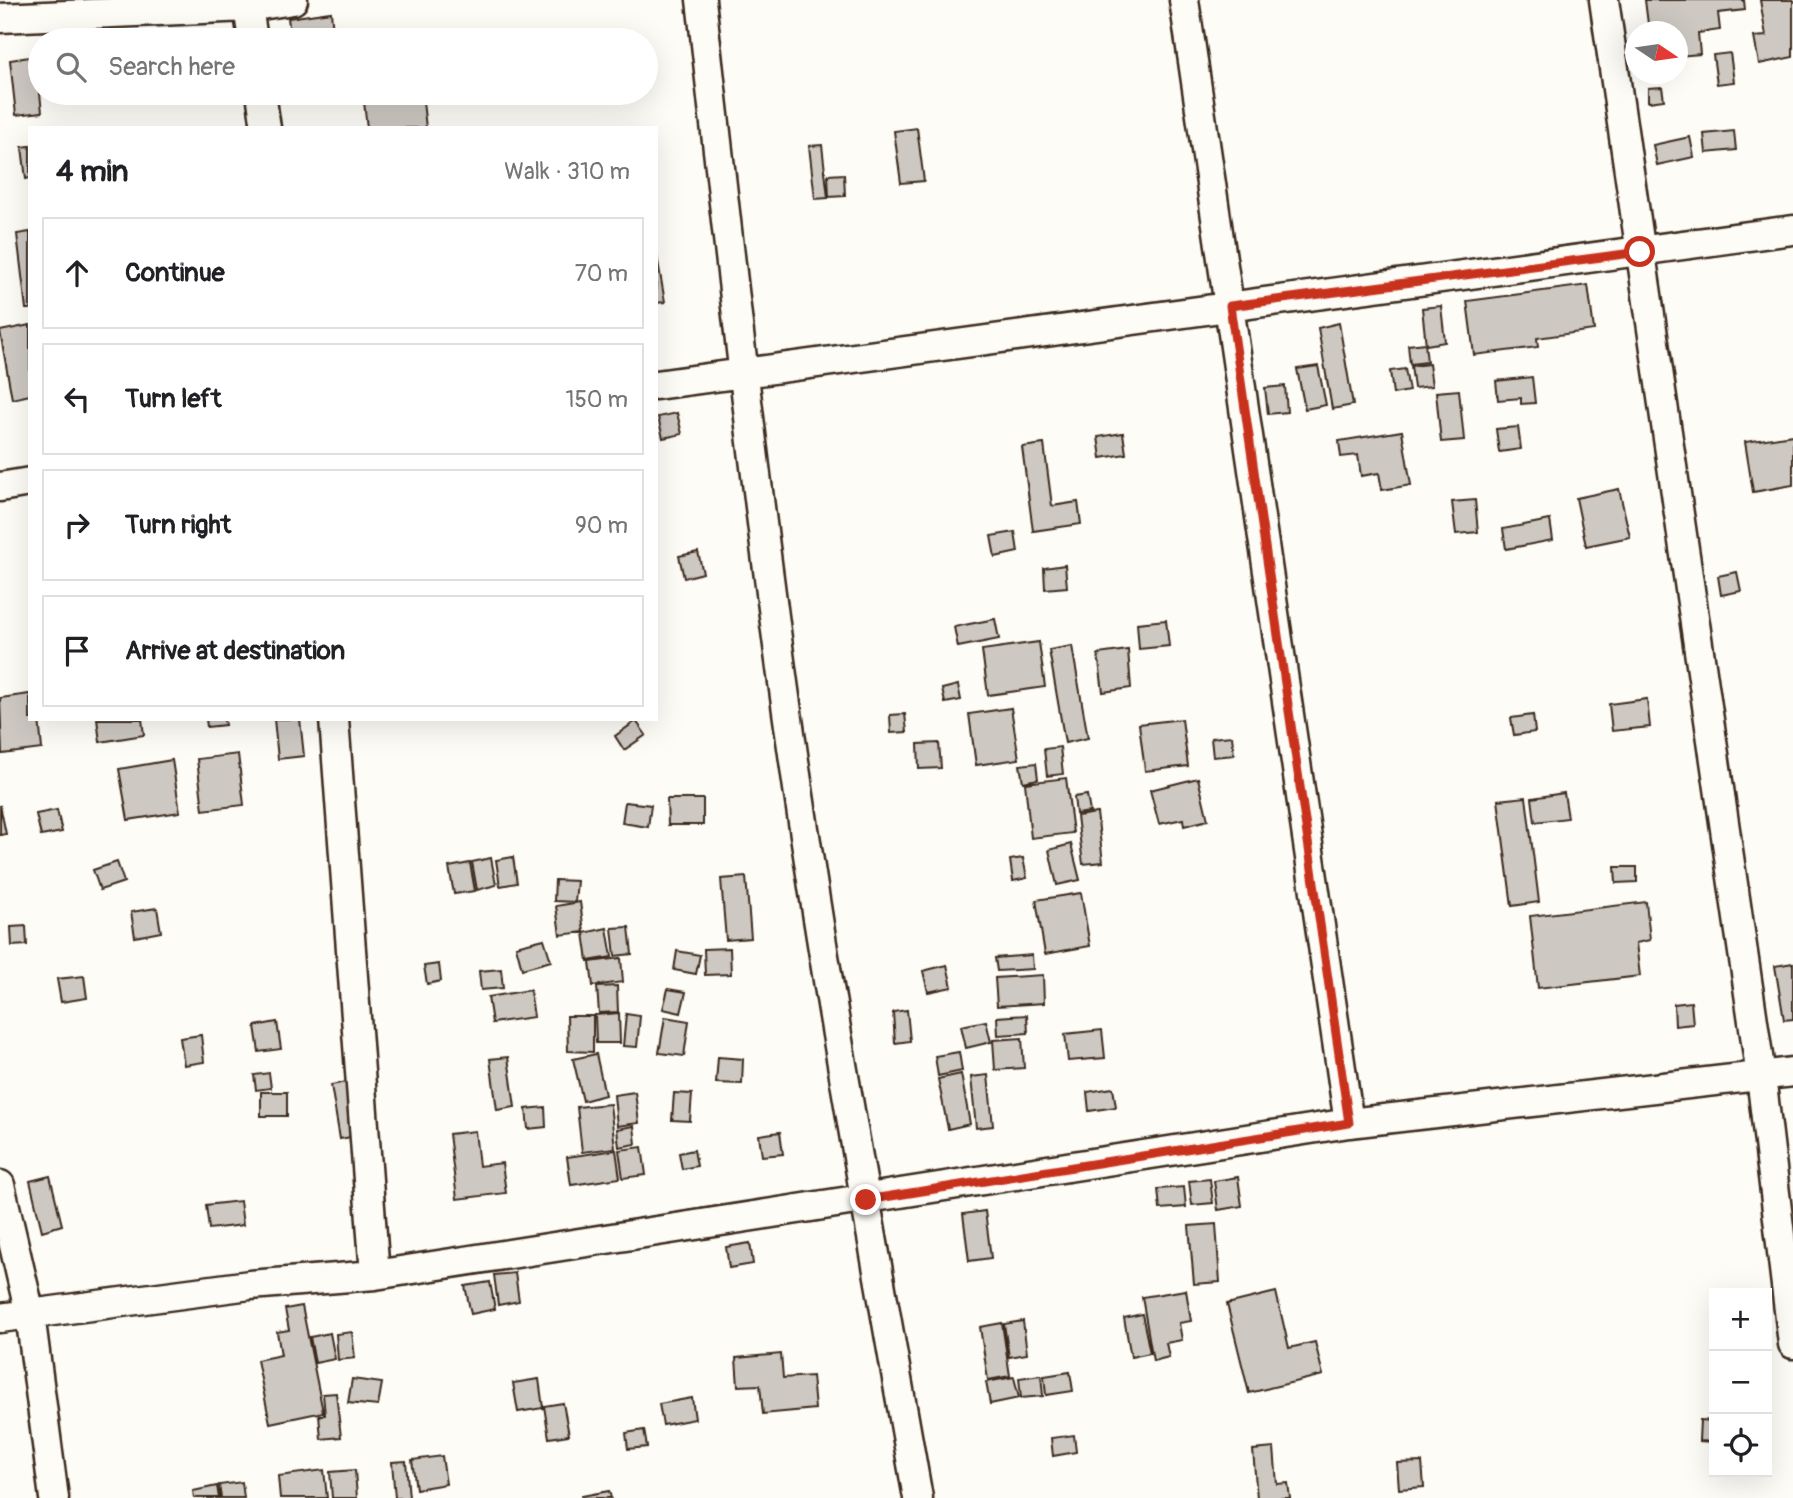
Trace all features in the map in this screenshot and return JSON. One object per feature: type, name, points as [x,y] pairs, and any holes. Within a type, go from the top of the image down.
[{"type":"street","points":[[0,18],[248,7],[293,0]]},
{"type":"street","points":[[701,0],[743,372],[791,739],[866,1200],[919,1498]]},
{"type":"street","points":[[1184,0],[1349,1123]]},
{"type":"street","points":[[1604,0],[1761,1076],[1793,1344]]},
{"type":"street","points":[[248,7],[251,28]]},
{"type":"street","points":[[263,105],[266,126]]},
{"type":"street","points":[[658,384],[1793,230]]},
{"type":"street","points":[[0,487],[28,482]]},
{"type":"street","points":[[334,721],[375,1275]]},
{"type":"street","points":[[0,1318],[250,1285],[375,1275],[1349,1123],[1793,1072]]},
{"type":"street","points":[[0,1185],[30,1314],[54,1498]]},
{"type":"building","points":[[1645,0],[1744,0],[1745,10],[1718,13],[1720,30],[1698,33],[1700,54],[1688,55],[1688,21],[1648,21]]},
{"type":"building","points":[[1760,0],[1793,0],[1793,57],[1759,64],[1754,37],[1766,36]]},
{"type":"building","points":[[331,12],[333,28],[289,28],[288,18]]},
{"type":"building","points":[[1730,53],[1734,82],[1717,84],[1713,55]]},
{"type":"building","points":[[28,57],[28,105],[41,105],[42,112],[16,115],[10,60]]},
{"type":"building","points":[[1662,87],[1664,100],[1648,102],[1648,88]]},
{"type":"building","points":[[364,105],[423,105],[426,126],[367,126]]},
{"type":"building","points":[[917,128],[924,181],[901,183],[894,131]]},
{"type":"building","points":[[1734,131],[1736,150],[1706,153],[1704,134]]},
{"type":"building","points":[[1690,137],[1694,157],[1657,165],[1653,145]]},
{"type":"building","points":[[822,145],[828,198],[815,199],[809,146]]},
{"type":"building","points":[[28,146],[26,179],[22,147]]},
{"type":"building","points":[[844,174],[845,196],[829,197],[828,175]]},
{"type":"building","points":[[28,232],[28,309],[26,309],[17,234]]},
{"type":"building","points":[[658,262],[665,302],[658,303]]},
{"type":"building","points":[[1588,285],[1594,330],[1537,338],[1538,347],[1474,355],[1467,301]]},
{"type":"building","points":[[1441,306],[1445,342],[1426,345],[1422,308]]},
{"type":"building","points":[[1339,323],[1353,405],[1332,409],[1318,328]]},
{"type":"building","points":[[28,325],[28,395],[12,399],[0,331]]},
{"type":"building","points":[[1425,343],[1427,362],[1410,364],[1408,345]]},
{"type":"building","points":[[1429,364],[1432,386],[1414,388],[1411,366]]},
{"type":"building","points":[[1318,366],[1326,405],[1305,409],[1297,369]]},
{"type":"building","points":[[1405,369],[1409,391],[1393,394],[1390,371]]},
{"type":"building","points":[[1532,377],[1535,403],[1521,404],[1521,398],[1498,400],[1496,381]]},
{"type":"building","points":[[1285,386],[1287,412],[1268,414],[1265,388]]},
{"type":"building","points":[[1459,390],[1464,440],[1441,442],[1436,392]]},
{"type":"building","points":[[677,413],[682,434],[663,438],[658,417]]},
{"type":"building","points":[[1518,427],[1521,449],[1499,452],[1496,429]]},
{"type":"building","points":[[1402,431],[1411,485],[1382,490],[1379,473],[1361,476],[1358,455],[1341,457],[1339,441]]},
{"type":"building","points":[[1123,433],[1126,454],[1101,458],[1098,437]]},
{"type":"building","points":[[1793,435],[1793,485],[1753,492],[1745,442]]},
{"type":"building","points":[[1044,444],[1052,506],[1078,502],[1081,524],[1033,531],[1022,447]]},
{"type":"building","points":[[1619,489],[1630,537],[1586,546],[1576,498]]},
{"type":"building","points":[[1475,500],[1478,532],[1456,534],[1452,502]]},
{"type":"building","points":[[1550,520],[1553,540],[1506,549],[1503,529]]},
{"type":"building","points":[[1015,532],[1018,552],[995,557],[991,536]]},
{"type":"building","points":[[698,552],[703,573],[684,578],[679,556]]},
{"type":"building","points":[[1065,565],[1067,587],[1045,589],[1044,568]]},
{"type":"building","points":[[1737,572],[1741,591],[1721,595],[1718,576]]},
{"type":"building","points":[[995,619],[999,639],[958,647],[954,627]]},
{"type":"building","points":[[1166,620],[1169,646],[1139,649],[1137,623]]},
{"type":"building","points":[[1039,642],[1045,687],[988,695],[982,650]]},
{"type":"building","points":[[1072,646],[1088,738],[1065,743],[1049,650]]},
{"type":"building","points":[[1128,650],[1131,688],[1103,692],[1098,654]]},
{"type":"building","points":[[958,685],[961,700],[945,703],[942,689]]},
{"type":"building","points":[[28,694],[28,721],[39,721],[42,749],[2,754],[0,698]]},
{"type":"building","points":[[1647,699],[1650,727],[1612,731],[1609,704]]},
{"type":"building","points":[[1011,708],[1019,759],[976,765],[969,714]]},
{"type":"building","points":[[905,714],[907,732],[891,733],[890,715]]},
{"type":"building","points":[[1533,715],[1535,732],[1514,735],[1511,718]]},
{"type":"building","points":[[1182,719],[1188,766],[1145,771],[1139,724]]},
{"type":"building","points":[[97,721],[142,721],[144,735],[100,742]]},
{"type":"building","points":[[206,721],[224,721],[225,725],[207,727]]},
{"type":"building","points":[[274,721],[300,721],[304,756],[278,759]]},
{"type":"building","points":[[636,721],[646,735],[624,750],[615,736]]},
{"type":"building","points":[[1232,736],[1234,755],[1213,757],[1211,738]]},
{"type":"building","points":[[939,743],[941,768],[919,769],[918,744]]},
{"type":"building","points":[[1060,747],[1063,774],[1047,776],[1044,749]]},
{"type":"building","points":[[238,754],[244,805],[203,810],[197,759]]},
{"type":"building","points":[[172,760],[180,812],[128,820],[119,769]]},
{"type":"building","points":[[1036,763],[1038,779],[1023,782],[1020,765]]},
{"type":"building","points":[[1066,778],[1073,833],[1031,838],[1025,783]]},
{"type":"building","points":[[1198,778],[1208,820],[1184,826],[1183,819],[1159,824],[1150,790]]},
{"type":"building","points":[[1564,793],[1568,818],[1535,822],[1532,798]]},
{"type":"building","points":[[1087,795],[1090,812],[1076,814],[1074,797]]},
{"type":"building","points":[[1526,797],[1539,902],[1512,906],[1498,800]]},
{"type":"building","points":[[667,799],[703,799],[703,825],[668,825]]},
{"type":"building","points":[[625,802],[651,805],[648,827],[622,823]]},
{"type":"building","points":[[0,805],[6,834],[0,835]]},
{"type":"building","points":[[57,810],[62,832],[41,836],[36,814]]},
{"type":"building","points":[[1097,813],[1103,862],[1083,864],[1077,816]]},
{"type":"building","points":[[1071,844],[1080,880],[1057,885],[1049,850]]},
{"type":"building","points":[[513,857],[517,883],[500,886],[496,860]]},
{"type":"building","points":[[491,858],[496,885],[477,890],[472,862]]},
{"type":"building","points":[[1023,858],[1027,878],[1013,881],[1010,860]]},
{"type":"building","points":[[117,862],[124,882],[100,890],[93,870]]},
{"type":"building","points":[[470,863],[475,891],[454,894],[449,867]]},
{"type":"building","points":[[1615,867],[1637,867],[1637,882],[1616,883]]},
{"type":"building","points":[[746,877],[751,938],[726,940],[721,879]]},
{"type":"building","points":[[555,880],[577,881],[575,902],[554,901]]},
{"type":"building","points":[[1081,893],[1090,946],[1045,954],[1036,900]]},
{"type":"building","points":[[580,902],[584,932],[560,935],[556,906]]},
{"type":"building","points":[[1646,902],[1650,940],[1636,943],[1640,976],[1538,988],[1530,916]]},
{"type":"building","points":[[157,908],[161,932],[135,937],[131,912]]},
{"type":"building","points":[[26,926],[27,945],[12,946],[11,927]]},
{"type":"building","points":[[629,927],[632,954],[615,956],[612,928]]},
{"type":"building","points":[[607,928],[612,957],[588,961],[584,933]]},
{"type":"building","points":[[544,939],[551,961],[522,969],[516,946]]},
{"type":"building","points":[[730,948],[731,974],[705,975],[704,949]]},
{"type":"building","points":[[677,951],[700,955],[696,974],[674,970]]},
{"type":"building","points":[[1032,955],[1033,969],[997,971],[995,958]]},
{"type":"building","points":[[621,958],[623,982],[593,986],[590,962]]},
{"type":"building","points":[[1793,963],[1793,1019],[1784,1020],[1775,966]]},
{"type":"building","points":[[439,964],[441,981],[427,984],[424,966]]},
{"type":"building","points":[[947,965],[952,987],[928,992],[923,971]]},
{"type":"building","points":[[501,969],[503,988],[481,990],[479,971]]},
{"type":"building","points":[[1043,975],[1044,1003],[997,1006],[995,978]]},
{"type":"building","points":[[84,976],[87,998],[61,1002],[57,979]]},
{"type":"building","points":[[617,986],[618,1012],[599,1013],[597,987]]},
{"type":"building","points":[[668,989],[686,992],[681,1013],[663,1009]]},
{"type":"building","points":[[530,990],[534,1017],[492,1023],[488,997]]},
{"type":"building","points":[[1691,1002],[1693,1024],[1675,1026],[1674,1004]]},
{"type":"building","points":[[907,1010],[910,1041],[895,1043],[893,1012]]},
{"type":"building","points":[[619,1013],[620,1043],[596,1043],[595,1015]]},
{"type":"building","points":[[626,1014],[640,1016],[637,1047],[623,1046]]},
{"type":"building","points":[[1027,1015],[1028,1033],[998,1035],[997,1017]]},
{"type":"building","points":[[567,1016],[593,1016],[593,1052],[568,1051]]},
{"type":"building","points":[[665,1017],[689,1021],[684,1056],[659,1053]]},
{"type":"building","points":[[986,1021],[991,1042],[966,1048],[961,1026]]},
{"type":"building","points":[[277,1022],[281,1049],[259,1052],[255,1026]]},
{"type":"building","points":[[1102,1030],[1105,1058],[1068,1061],[1065,1034]]},
{"type":"building","points":[[201,1035],[204,1062],[184,1065],[180,1038]]},
{"type":"building","points":[[1022,1038],[1024,1068],[995,1070],[993,1040]]},
{"type":"building","points":[[959,1052],[962,1071],[938,1076],[935,1056]]},
{"type":"building","points":[[596,1054],[605,1095],[583,1101],[573,1059]]},
{"type":"building","points":[[508,1057],[515,1107],[497,1110],[490,1059]]},
{"type":"building","points":[[718,1057],[743,1059],[742,1084],[716,1083]]},
{"type":"building","points":[[269,1073],[271,1088],[256,1090],[254,1075]]},
{"type":"building","points":[[961,1074],[970,1124],[948,1129],[938,1079]]},
{"type":"building","points":[[988,1075],[993,1126],[976,1128],[971,1077]]},
{"type":"building","points":[[352,1081],[361,1135],[340,1139],[331,1085]]},
{"type":"building","points":[[1113,1088],[1116,1107],[1089,1111],[1087,1092]]},
{"type":"building","points":[[261,1092],[287,1092],[287,1116],[261,1116]]},
{"type":"building","points":[[635,1092],[639,1123],[617,1126],[614,1095]]},
{"type":"building","points":[[674,1093],[692,1094],[690,1121],[672,1120]]},
{"type":"building","points":[[610,1104],[615,1148],[582,1152],[577,1107]]},
{"type":"building","points":[[545,1107],[546,1127],[528,1129],[526,1109]]},
{"type":"building","points":[[634,1126],[636,1144],[619,1147],[617,1129]]},
{"type":"building","points":[[475,1131],[479,1166],[502,1163],[506,1193],[457,1199],[449,1134]]},
{"type":"building","points":[[780,1132],[783,1154],[762,1156],[759,1135]]},
{"type":"building","points":[[642,1147],[646,1175],[623,1178],[619,1150]]},
{"type":"building","points":[[616,1150],[620,1178],[571,1185],[567,1157]]},
{"type":"building","points":[[694,1150],[697,1166],[682,1169],[679,1153]]},
{"type":"building","points":[[50,1176],[62,1225],[42,1231],[30,1181]]},
{"type":"building","points":[[1238,1177],[1242,1206],[1218,1210],[1214,1181]]},
{"type":"building","points":[[1210,1179],[1213,1203],[1192,1205],[1189,1181]]},
{"type":"building","points":[[1184,1187],[1186,1207],[1160,1209],[1158,1189]]},
{"type":"building","points":[[240,1201],[243,1225],[209,1229],[206,1205]]},
{"type":"building","points":[[985,1211],[991,1258],[969,1261],[963,1214]]},
{"type":"building","points":[[1216,1224],[1220,1282],[1194,1284],[1189,1226]]},
{"type":"building","points":[[750,1243],[753,1264],[729,1268],[726,1247]]},
{"type":"building","points":[[515,1273],[519,1301],[498,1305],[494,1275]]},
{"type":"building","points":[[490,1282],[495,1309],[471,1314],[465,1286]]},
{"type":"building","points":[[1186,1290],[1191,1321],[1179,1323],[1182,1340],[1166,1343],[1169,1357],[1153,1361],[1142,1297]]},
{"type":"building","points":[[1276,1292],[1289,1348],[1315,1342],[1323,1375],[1249,1393],[1227,1304]]},
{"type":"building","points":[[302,1306],[323,1412],[270,1423],[257,1360],[281,1355],[277,1332],[289,1330],[285,1309]]},
{"type":"building","points":[[1142,1314],[1150,1353],[1131,1357],[1124,1318]]},
{"type":"building","points":[[1023,1321],[1027,1354],[1009,1357],[1004,1324]]},
{"type":"building","points":[[1002,1323],[1010,1376],[988,1380],[980,1327]]},
{"type":"building","points":[[352,1332],[355,1358],[338,1360],[336,1334]]},
{"type":"building","points":[[330,1333],[335,1359],[315,1363],[310,1337]]},
{"type":"building","points":[[781,1354],[783,1378],[812,1376],[815,1409],[763,1414],[760,1385],[738,1386],[736,1358]]},
{"type":"building","points":[[1070,1372],[1073,1391],[1046,1395],[1044,1376]]},
{"type":"building","points":[[1041,1375],[1043,1396],[1021,1398],[1019,1378]]},
{"type":"building","points":[[1014,1377],[1019,1398],[990,1404],[986,1382]]},
{"type":"building","points":[[352,1379],[382,1383],[378,1406],[348,1403]]},
{"type":"building","points":[[539,1379],[543,1408],[518,1412],[513,1383]]},
{"type":"building","points":[[336,1393],[341,1437],[321,1439],[319,1415],[325,1415],[323,1394]]},
{"type":"building","points":[[692,1398],[695,1419],[663,1425],[659,1404]]},
{"type":"building","points":[[563,1403],[569,1435],[549,1438],[544,1406]]},
{"type":"building","points":[[1700,1420],[1709,1421],[1709,1442],[1699,1441]]},
{"type":"building","points":[[644,1430],[647,1447],[628,1449],[626,1433]]},
{"type":"building","points":[[1074,1435],[1076,1452],[1053,1456],[1051,1438]]},
{"type":"building","points":[[1274,1448],[1277,1484],[1288,1483],[1290,1498],[1257,1498],[1253,1450]]},
{"type":"building","points":[[442,1456],[446,1484],[416,1489],[412,1460]]},
{"type":"building","points":[[406,1461],[409,1498],[395,1498],[392,1462]]},
{"type":"building","points":[[1422,1462],[1424,1487],[1399,1489],[1397,1463]]},
{"type":"building","points":[[324,1470],[327,1498],[280,1498],[278,1476]]},
{"type":"building","points":[[355,1470],[357,1498],[332,1498],[330,1472]]},
{"type":"building","points":[[242,1482],[244,1498],[221,1498],[219,1485]]},
{"type":"building","points":[[217,1486],[219,1498],[194,1498],[193,1491]]},
{"type":"building","points":[[609,1491],[611,1498],[582,1496]]},
{"type":"route","points":[[866,1200],[1349,1123],[1230,306],[1640,252]]}]
